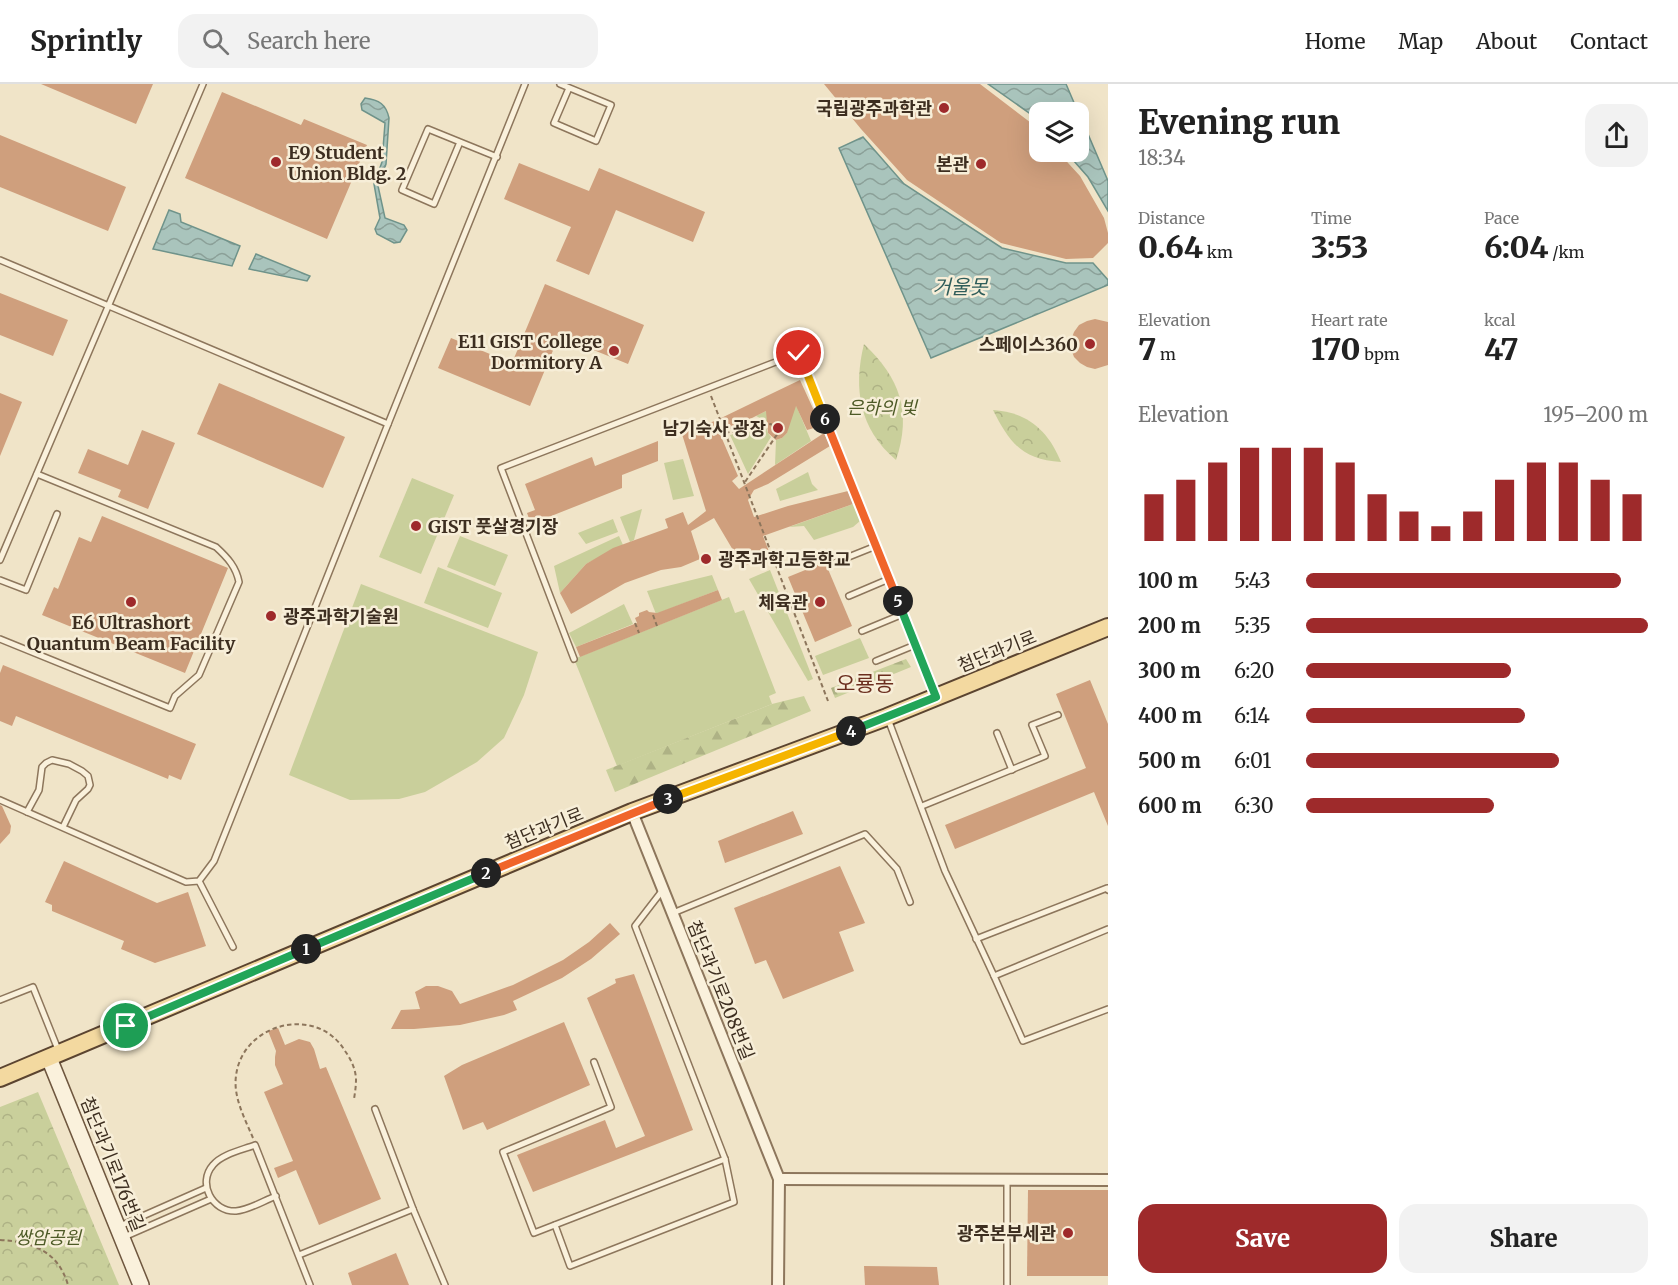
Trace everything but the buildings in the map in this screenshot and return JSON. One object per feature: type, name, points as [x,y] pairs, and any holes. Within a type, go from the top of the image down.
[{"type":"main road","name":"첨단과기로","points":[[0,1078],[632,812],[887,717],[1108,627]]},
{"type":"street","name":"첨단과기로208번길","points":[[632,812],[779,1179],[778,1285]]},
{"type":"street","name":"첨단과기로176번길","points":[[54,1056],[141,1285]]},
{"type":"street","points":[[779,1179],[1108,1180]]},
{"type":"lane","points":[[0,560],[203,84]]},
{"type":"lane","points":[[0,800],[186,882],[199,881],[214,861],[525,84]]},
{"type":"lane","points":[[560,84],[611,105],[596,141],[554,123],[569,88]]},
{"type":"lane","points":[[460,142],[434,204],[402,190],[428,129],[497,157]]},
{"type":"lane","points":[[0,260],[388,424]]},
{"type":"lane","points":[[574,659],[501,468],[799,353],[936,697]]},
{"type":"lane","points":[[0,639],[170,708],[175,696],[200,675],[239,582],[237,571],[229,558],[216,548],[37,474]]},
{"type":"lane","points":[[0,580],[26,590],[57,514]]},
{"type":"lane","points":[[836,562],[876,546]]},
{"type":"lane","points":[[849,596],[889,579]]},
{"type":"lane","points":[[862,631],[903,614]]},
{"type":"lane","points":[[876,661],[915,645]]},
{"type":"lane","points":[[922,806],[1045,756],[1032,725],[1058,715]]},
{"type":"lane","points":[[887,717],[945,871],[1023,1041],[1108,1009]]},
{"type":"lane","points":[[997,733],[1012,770]]},
{"type":"lane","points":[[27,812],[39,790],[42,767],[52,760],[69,764],[88,776],[90,785],[76,800],[63,827]]},
{"type":"lane","points":[[672,913],[865,834],[897,869],[910,902]]},
{"type":"lane","points":[[199,881],[233,947]]},
{"type":"lane","points":[[976,939],[1107,888],[1108,890]]},
{"type":"lane","points":[[555,1225],[570,1266],[734,1202],[724,1159],[635,926],[663,890]]},
{"type":"lane","points":[[994,976],[1108,928]]},
{"type":"lane","points":[[0,1000],[33,987],[54,1056]]},
{"type":"lane","points":[[594,1062],[611,1107],[503,1152],[534,1233],[724,1159]]},
{"type":"lane","points":[[375,1109],[445,1285]]},
{"type":"lane","points":[[276,1196],[243,1209],[225,1210],[211,1199],[206,1188],[208,1173],[219,1159],[255,1145],[276,1196],[310,1285]]},
{"type":"lane","points":[[1007,1179],[1007,1285]]},
{"type":"lane","points":[[120,1232],[206,1188]]},
{"type":"lane","points":[[120,1232],[211,1199]]},
{"type":"lane","points":[[299,1255],[413,1209]]},
{"type":"path","points":[[708,388],[828,701]]},
{"type":"path","points":[[725,433],[771,424],[778,433],[744,483]]},
{"type":"path","points":[[653,615],[657,626]]},
{"type":"path","points":[[635,623],[639,633]]},
{"type":"path","points":[[255,1145],[237,1096],[236,1077],[241,1057],[253,1041],[269,1029],[288,1024],[308,1024],[326,1031],[341,1044],[351,1060],[356,1079],[354,1099]]},
{"type":"path","points":[[0,1240],[24,1242],[44,1250],[58,1264],[68,1285]]},
{"type":"green space","name":"은하의 빛","points":[[864,344],[886,370],[900,397],[903,426],[896,460],[874,435],[862,407],[859,376]]},
{"type":"green space","points":[[793,398],[811,441],[775,465],[776,440],[787,433],[788,423],[768,422],[756,416]]},
{"type":"green space","points":[[993,410],[1016,414],[1035,425],[1050,441],[1061,462],[1036,458],[1018,447],[1011,440]]},
{"type":"green space","points":[[766,427],[771,437],[748,474],[730,435]]},
{"type":"green space","points":[[683,459],[694,496],[673,500],[664,463]]},
{"type":"green space","points":[[808,472],[812,484],[818,490],[780,501],[776,489]]},
{"type":"green space","name":"GIST 풋살경기장","points":[[412,478],[454,495],[421,574],[379,557]]},
{"type":"green space","points":[[856,503],[860,521],[853,527],[814,540],[804,526],[789,527]]},
{"type":"green space","points":[[642,509],[634,540],[630,542],[620,517]]},
{"type":"green space","points":[[613,519],[618,532],[586,544],[578,533]]},
{"type":"green space","points":[[460,536],[508,555],[495,586],[447,567]]},
{"type":"green space","points":[[619,536],[623,545],[586,564],[560,593],[554,566]]},
{"type":"green space","points":[[438,567],[502,593],[488,628],[424,603]]},
{"type":"green space","points":[[770,570],[813,679],[808,681],[749,579]]},
{"type":"green space","points":[[712,575],[718,590],[656,614],[647,591]]},
{"type":"green space","points":[[361,584],[538,652],[524,695],[504,738],[477,762],[425,792],[399,799],[350,800],[289,775]]},
{"type":"green space","points":[[729,597],[735,613],[744,610],[776,693],[769,696],[772,704],[617,766],[574,659]]},
{"type":"green space","points":[[624,604],[633,624],[576,647],[569,633]]},
{"type":"green space","points":[[860,638],[869,658],[823,675],[815,656]]},
{"type":"green space","points":[[906,659],[911,667],[835,698],[831,688]]},
{"type":"green space","points":[[804,696],[811,711],[615,792],[606,770],[772,704]]},
{"type":"green space","name":"쌍암공원","points":[[38,1092],[119,1285],[0,1285],[0,1107]]},
{"type":"water","points":[[988,84],[1066,84],[1074,102],[1029,102],[1029,113]]},
{"type":"water","points":[[365,98],[381,104],[386,109],[389,118],[386,164],[378,186],[385,218],[404,225],[407,230],[400,242],[394,243],[377,234],[375,229],[380,218],[374,184],[382,162],[385,123],[362,110],[361,104]]},
{"type":"water","points":[[1089,136],[1108,181],[1108,211],[1088,177],[1075,162],[1089,162]]},
{"type":"water","name":"거울못","points":[[863,137],[904,184],[1002,248],[1066,263],[1093,263],[1108,280],[1108,285],[931,358],[839,148]]},
{"type":"water","points":[[169,210],[180,214],[181,222],[240,246],[232,266],[153,249]]},
{"type":"water","points":[[256,254],[310,276],[307,281],[249,269]]},
{"type":"place","name":"국립광주과학관","points":[[944,108]]},
{"type":"place","name":"E9 Student Union Bldg. 2","points":[[276,162]]},
{"type":"place","name":"본관","points":[[981,164]]},
{"type":"place","name":"스페이스360","points":[[1090,344]]},
{"type":"place","name":"E11 GIST College Dormitory A","points":[[614,351]]},
{"type":"place","name":"남기숙사 광장","points":[[778,428]]},
{"type":"place","name":"GIST 풋살경기장","points":[[416,526]]},
{"type":"place","name":"광주과학고등학교","points":[[706,559]]},
{"type":"place","name":"E6 Ultrashort Quantum Beam Facility","points":[[131,602]]},
{"type":"place","name":"체육관","points":[[820,602]]},
{"type":"place","name":"광주과학기술원","points":[[271,616]]},
{"type":"place","name":"광주본부세관","points":[[1068,1233]]},
{"type":"district","name":"오룡동","points":[[865,683]]},
{"type":"route","points":[[126,1026],[632,812],[936,697],[799,353]]}]
